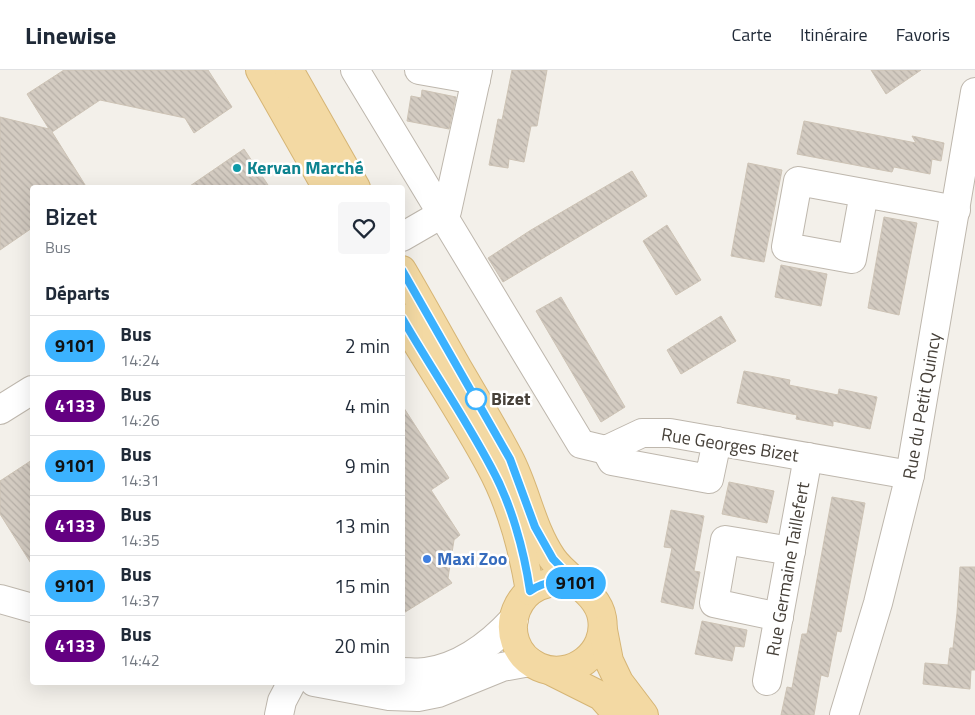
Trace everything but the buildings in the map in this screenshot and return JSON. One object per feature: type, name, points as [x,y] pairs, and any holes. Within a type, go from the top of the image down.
[{"type":"main road","points":[[260,70],[325,185]]},
{"type":"main road","points":[[288,70],[354,185]]},
{"type":"main road","points":[[405,275],[510,459],[535,527],[553,559],[579,586],[589,593],[597,604],[602,617],[609,661],[619,682],[644,715]]},
{"type":"main road","points":[[405,323],[492,468],[518,534],[530,591]]},
{"type":"main road","points":[[579,586],[562,582],[548,582],[530,591],[522,598],[514,619],[513,631],[516,643],[522,653],[542,667],[601,696],[618,715]]},
{"type":"main road","points":[[542,667],[580,665],[590,658],[599,645],[603,630]]},
{"type":"street","points":[[355,70],[581,444],[606,450],[612,461],[709,478],[717,441]]},
{"type":"street","points":[[405,235],[447,211],[477,75],[419,70]]},
{"type":"street","name":"Rue du Petit Quincy","points":[[844,715],[878,603],[910,475],[975,92]]},
{"type":"street","points":[[864,193],[956,210]]},
{"type":"street","points":[[0,410],[30,391]]},
{"type":"street","name":"Rue Georges Bizet","points":[[606,450],[642,434],[670,433],[910,475]]},
{"type":"street","name":"Rue Germaine Taillefert","points":[[768,680],[808,457]]},
{"type":"street","points":[[779,617],[714,603],[725,540],[791,551]]},
{"type":"street","points":[[0,599],[30,607]]},
{"type":"street","points":[[405,672],[426,672],[466,658],[488,645],[514,619]]},
{"type":"street","points":[[330,685],[388,696],[418,697],[438,693],[502,667],[542,667]]},
{"type":"street","points":[[280,715],[282,701],[290,685]]},
{"type":"bus line","name":"9101","points":[[405,275],[510,459],[535,527],[553,559],[579,586],[562,582],[548,582],[530,591],[518,534],[492,468],[405,323]]},
{"type":"place","name":"Kervan Marché","points":[[237,168]]},
{"type":"place","name":"Bizet","points":[[476,399]]},
{"type":"place","name":"Maxi Zoo","points":[[427,559]]}]
